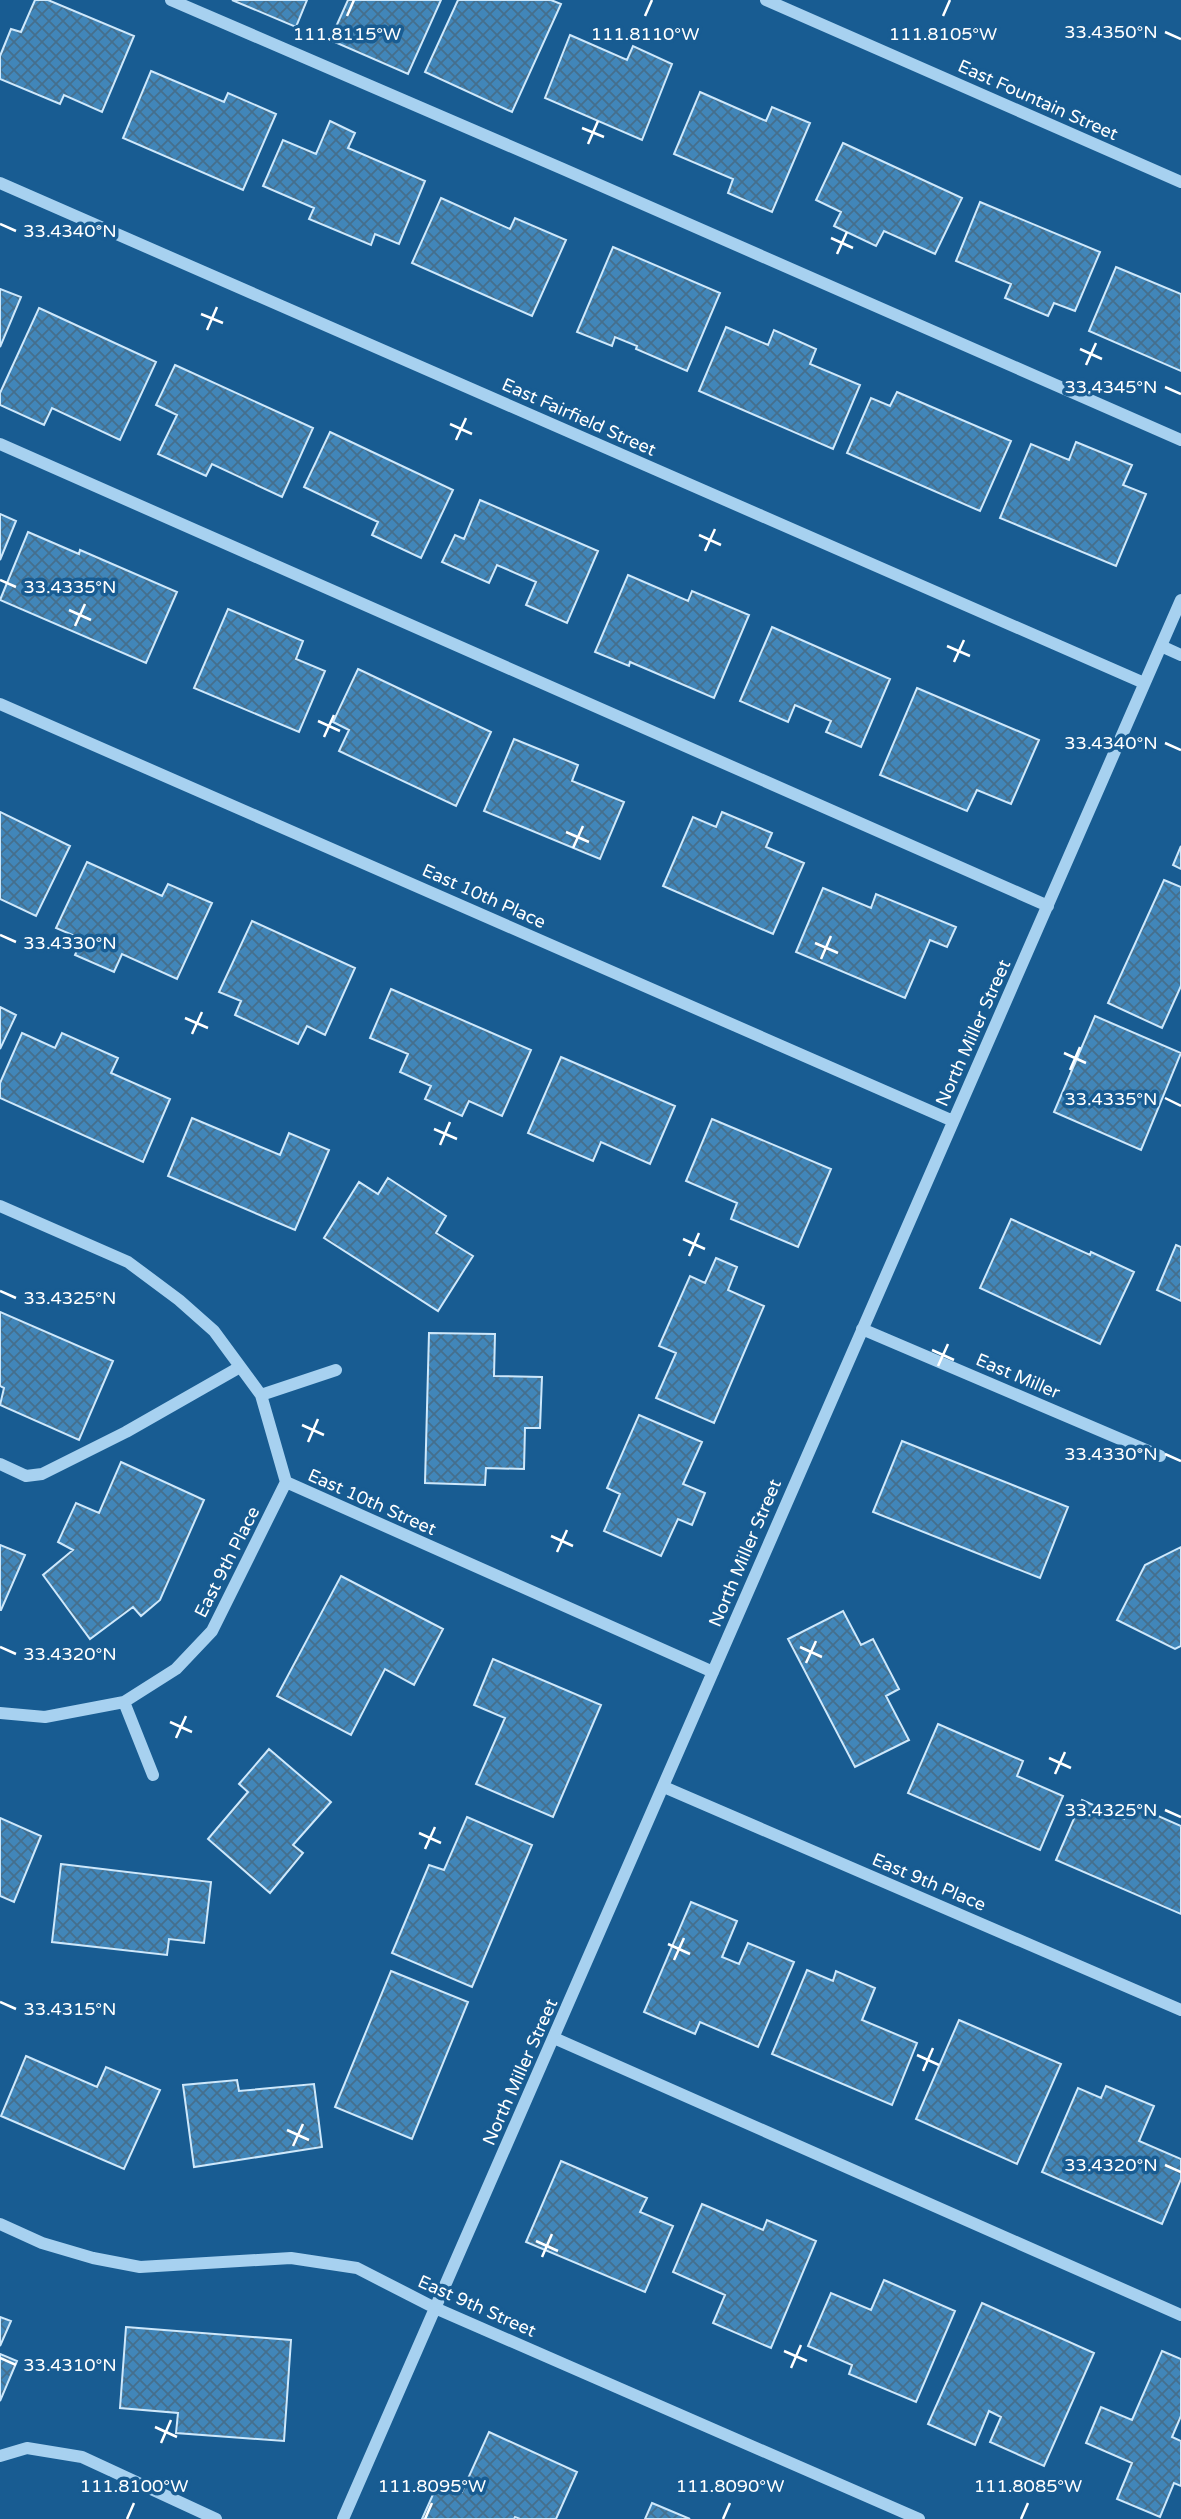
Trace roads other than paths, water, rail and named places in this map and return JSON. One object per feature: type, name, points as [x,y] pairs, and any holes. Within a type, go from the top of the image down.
[{"type":"street","points":[[171,0],[1181,440]]},
{"type":"street","name":"East Fountain Street","points":[[766,0],[1181,182]]},
{"type":"street","name":"East Fairfield Street","points":[[0,183],[1144,683]]},
{"type":"street","points":[[0,444],[1048,906]]},
{"type":"street","name":"North Miller Street","points":[[343,2519],[1181,600]]},
{"type":"street","points":[[1161,646],[1181,655]]},
{"type":"street","name":"East 10th Place","points":[[0,704],[953,1121]]},
{"type":"street","name":"East 10th Street","points":[[0,1206],[128,1262],[179,1300],[214,1331],[261,1395],[286,1482],[713,1672]]},
{"type":"street","name":"East Miller","points":[[862,1329],[1160,1456]]},
{"type":"street","points":[[0,1464],[26,1476],[42,1474],[126,1432],[240,1367]]},
{"type":"street","points":[[261,1395],[336,1370]]},
{"type":"street","name":"East 9th Place","points":[[0,1713],[45,1717],[124,1702],[176,1670],[212,1631],[286,1482]]},
{"type":"street","points":[[124,1702],[153,1775]]},
{"type":"street","name":"East 9th Place","points":[[664,1787],[1181,2010]]},
{"type":"street","points":[[554,2038],[1181,2315]]},
{"type":"street","name":"East 9th Street","points":[[0,2224],[42,2243],[93,2258],[140,2267],[291,2258],[357,2268],[435,2308],[919,2519]]},
{"type":"street","points":[[0,2456],[27,2448],[82,2457],[216,2519]]}]
